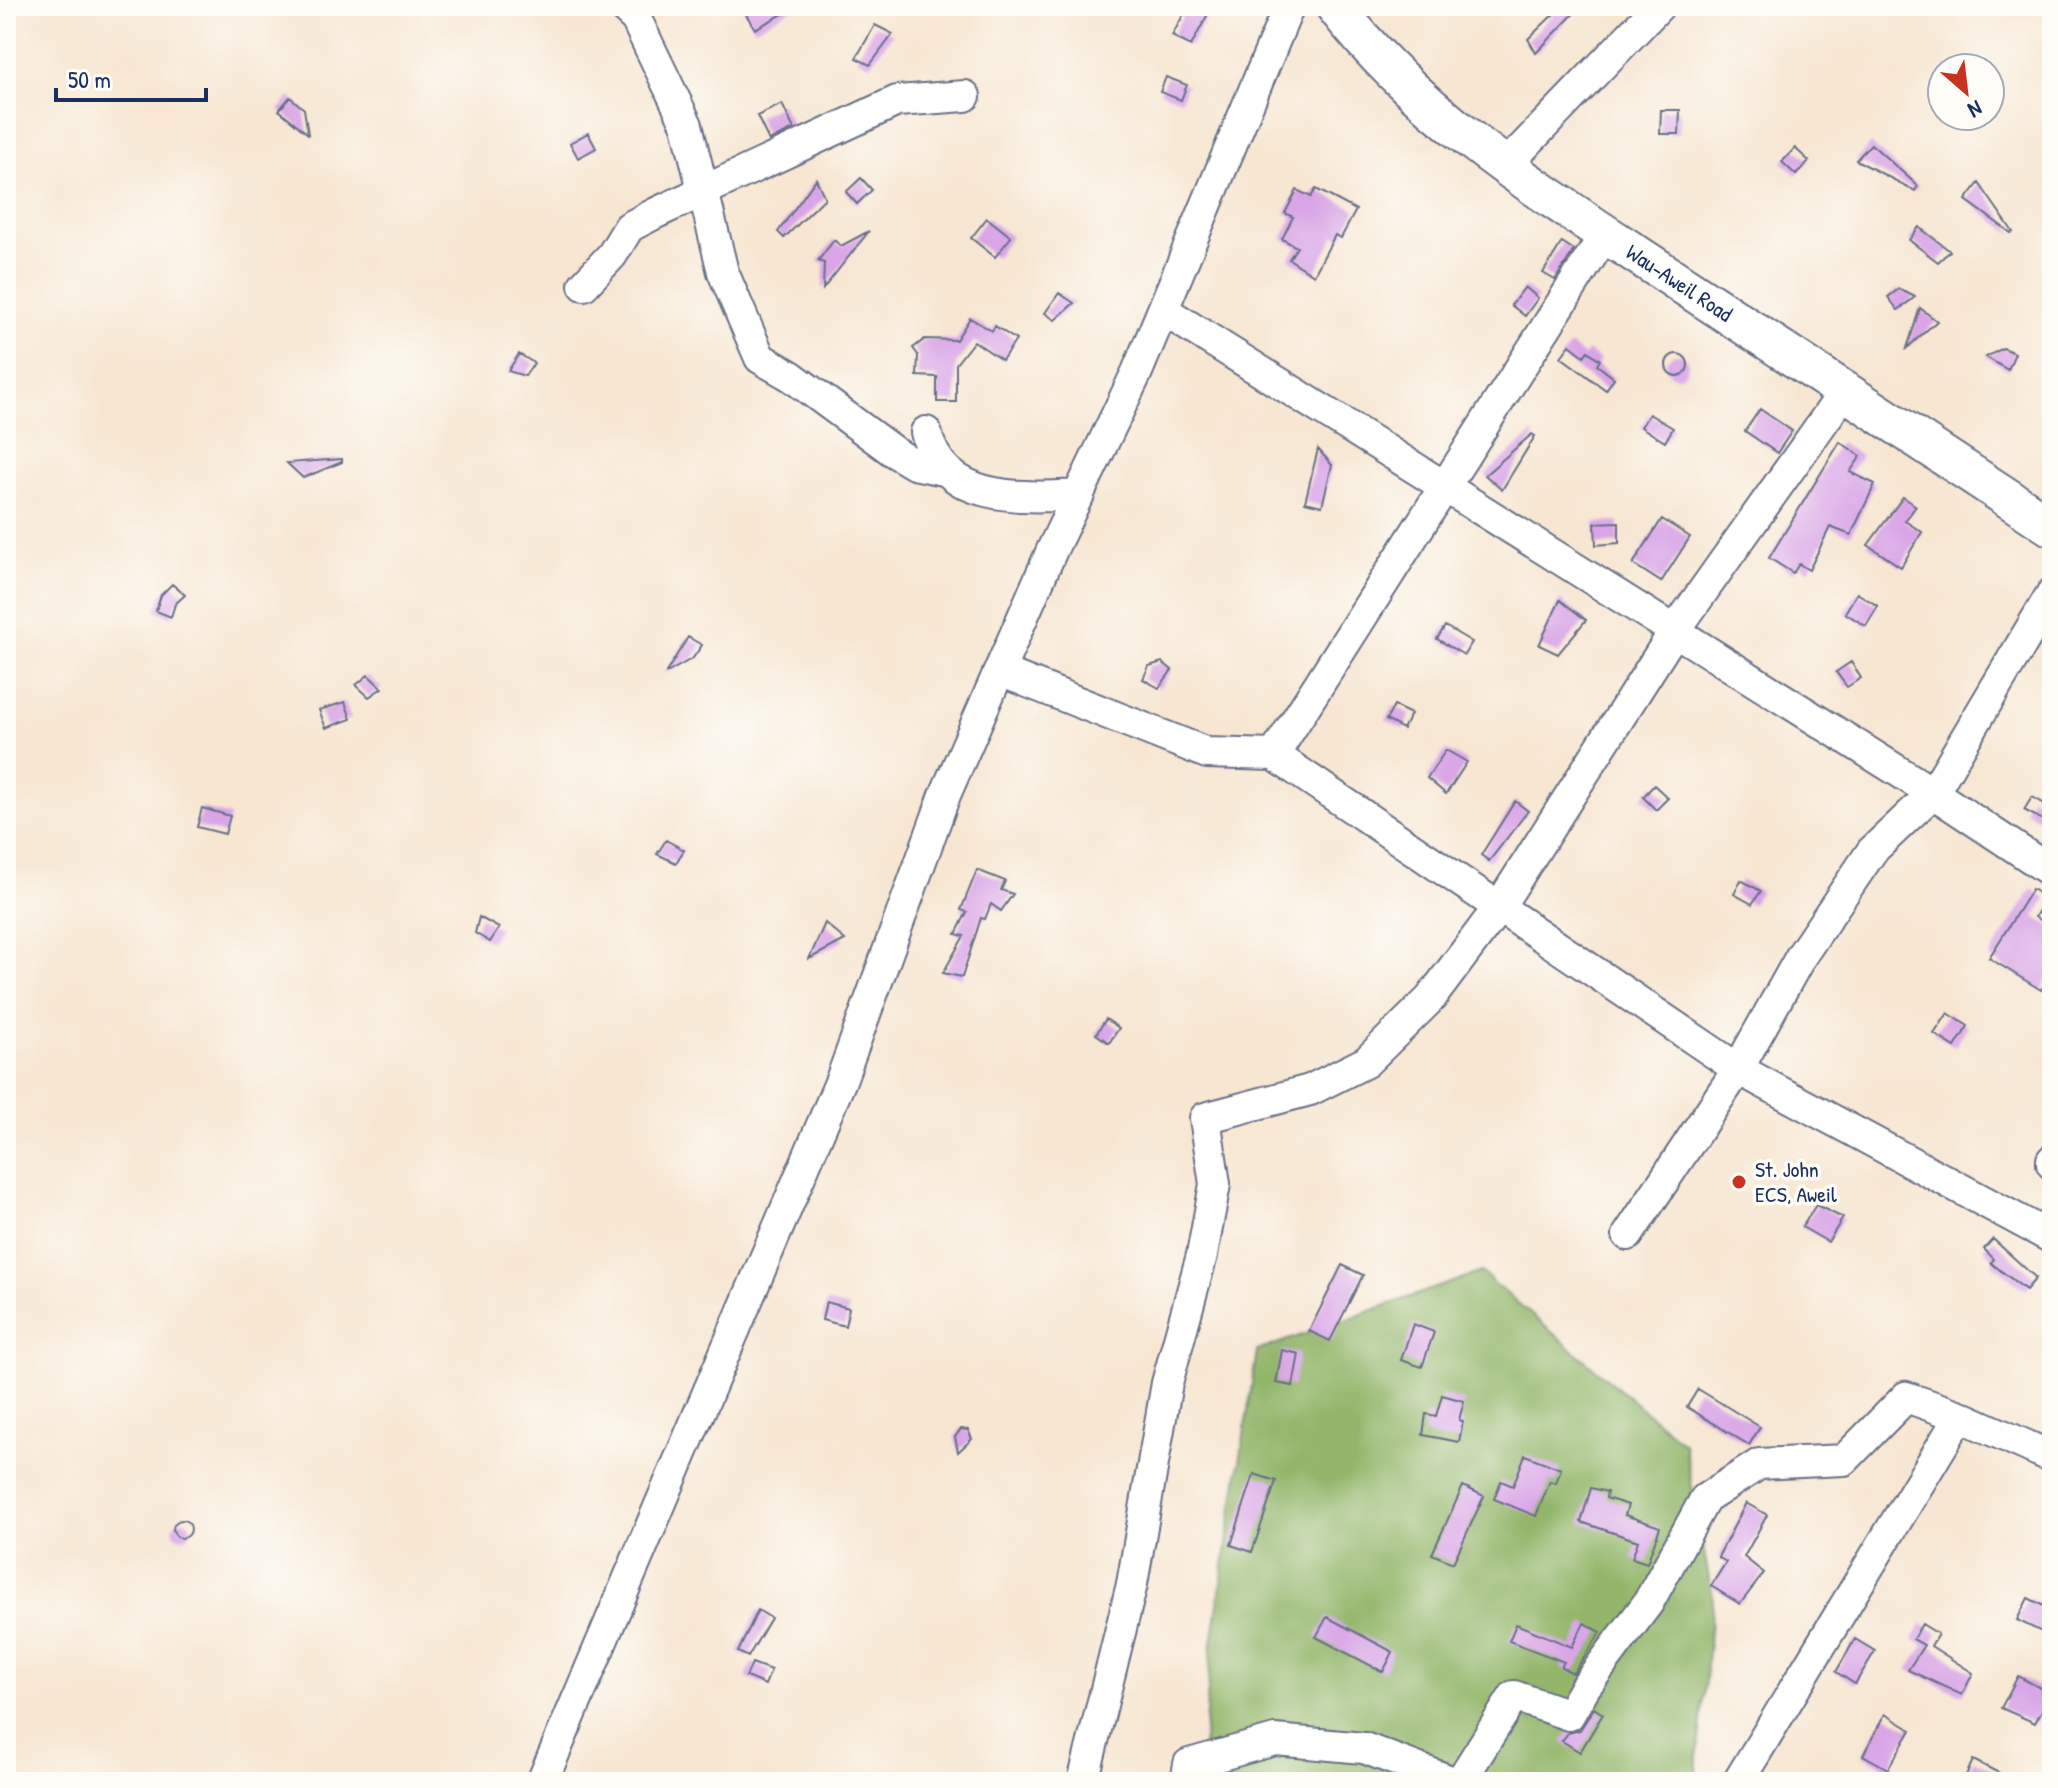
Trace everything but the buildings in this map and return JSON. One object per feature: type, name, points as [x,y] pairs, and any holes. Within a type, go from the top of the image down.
[{"type":"main road","name":"Wau-Aweil Road","points":[[1335,6],[1369,52],[1504,167],[2052,527]]},
{"type":"street","points":[[622,6],[636,19],[687,125],[723,272],[760,358],[791,376],[914,464],[944,470],[989,494],[1023,498],[1079,495]]},
{"type":"street","points":[[542,1782],[841,1080],[945,795],[1163,310],[1289,6]]},
{"type":"street","points":[[1504,167],[1659,6]]},
{"type":"street","points":[[584,285],[612,255],[629,227],[897,101],[965,96]]},
{"type":"street","points":[[1274,755],[1606,233]]},
{"type":"street","points":[[1163,310],[1933,793],[2052,872]]},
{"type":"street","points":[[1083,1782],[1132,1584],[1167,1383],[1202,1255],[1213,1198],[1215,1184],[1205,1118],[1310,1090],[1366,1062],[1430,999],[1499,907],[1674,632],[1845,391]]},
{"type":"street","points":[[926,432],[931,455],[944,470]]},
{"type":"street","points":[[1628,1235],[1738,1069],[1801,956],[1872,851],[1933,793],[2052,593]]},
{"type":"street","points":[[1000,671],[1207,753],[1274,755],[1738,1069],[2052,1238]]},
{"type":"street","points":[[1460,1782],[1514,1696],[1569,1715],[1585,1687],[1648,1603],[1705,1499],[1759,1464],[1844,1460],[1906,1397],[1960,1416],[2052,1457]]},
{"type":"street","points":[[1738,1782],[1960,1416]]},
{"type":"street","points":[[1186,1782],[1189,1764],[1275,1740],[1364,1748],[1453,1782]]},
{"type":"green space","points":[[1481,1272],[1684,1444],[1713,1600],[1695,1782],[1200,1782],[1212,1643],[1257,1351]]},
{"type":"place","name":"St. John ECS, Aweil","points":[[1739,1182]]}]
